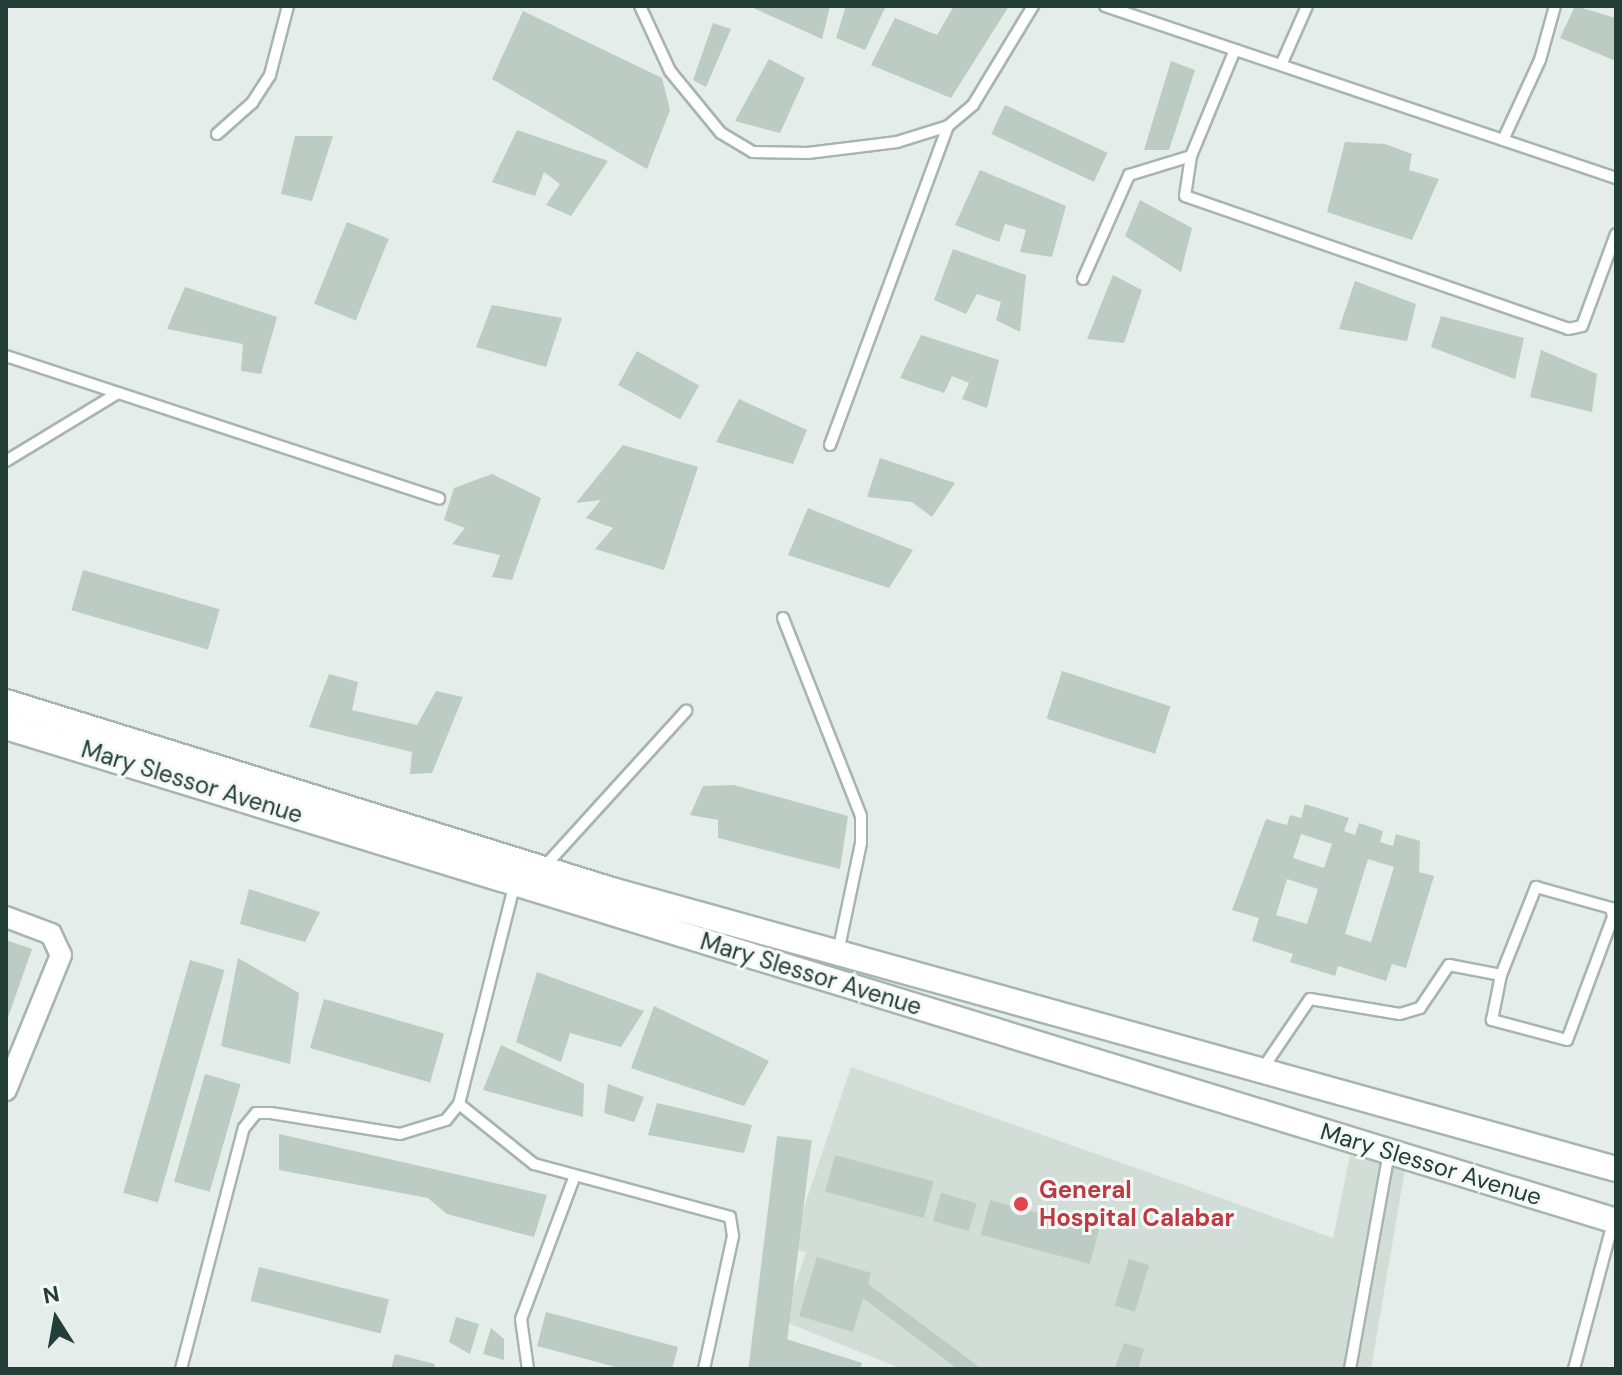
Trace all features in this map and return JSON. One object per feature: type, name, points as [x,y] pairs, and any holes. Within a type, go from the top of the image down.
[{"type":"main road","name":"Mary Slessor Avenue","points":[[6,702],[544,868],[838,954],[1616,1169]]},
{"type":"main road","name":"Mary Slessor Avenue","points":[[6,727],[1615,1220]]},
{"type":"street","points":[[6,917],[51,934],[61,955],[6,1090]]},
{"type":"lane","points":[[217,134],[252,103],[270,75],[288,6]]},
{"type":"lane","points":[[640,6],[670,71],[721,133],[753,152],[897,142],[948,126]]},
{"type":"lane","points":[[830,445],[948,126],[981,94],[1033,6]]},
{"type":"lane","points":[[1105,6],[1616,178]]},
{"type":"lane","points":[[1281,65],[1307,6]]},
{"type":"lane","points":[[1503,140],[1540,60],[1555,6]]},
{"type":"lane","points":[[1235,50],[1191,156],[1185,196],[1568,329],[1582,326],[1616,234]]},
{"type":"lane","points":[[1083,279],[1129,175],[1191,156]]},
{"type":"lane","points":[[6,356],[439,498]]},
{"type":"lane","points":[[6,461],[118,393]]},
{"type":"lane","points":[[783,618],[861,816],[861,843],[838,954]]},
{"type":"lane","points":[[544,868],[686,711]]},
{"type":"lane","points":[[181,1369],[244,1128],[256,1113],[400,1134],[435,1128],[459,1104],[515,881]]},
{"type":"lane","points":[[1536,887],[1611,908],[1613,917],[1567,1040],[1492,1020],[1501,975],[1536,887]]},
{"type":"lane","points":[[1260,1072],[1310,999],[1400,1014],[1420,1008],[1449,965],[1501,975]]},
{"type":"lane","points":[[459,1104],[515,1152],[574,1178],[730,1217],[733,1236],[704,1369]]},
{"type":"lane","points":[[1350,1369],[1389,1151]]},
{"type":"lane","points":[[528,1369],[521,1319],[574,1178]]},
{"type":"lane","points":[[1574,1369],[1615,1220]]},
{"type":"shaded area","name":"General Hospital Calabar","points":[[851,1067],[1333,1238],[1350,1156],[1405,1169],[1371,1369],[902,1369],[783,1321],[806,1252],[790,1249]]},
{"type":"building","points":[[749,6],[830,6],[822,39]]},
{"type":"building","points":[[846,6],[886,6],[865,50],[836,38]]},
{"type":"building","points":[[954,6],[1009,6],[951,98],[871,65],[895,18],[937,35]]},
{"type":"building","points":[[1575,6],[1616,18],[1616,61],[1560,38]]},
{"type":"building","points":[[523,11],[662,78],[670,110],[647,169],[492,79]]},
{"type":"building","points":[[713,23],[731,29],[706,87],[693,80]]},
{"type":"building","points":[[769,59],[805,78],[780,133],[735,121]]},
{"type":"building","points":[[1171,61],[1195,70],[1169,150],[1144,150]]},
{"type":"building","points":[[1005,105],[1107,153],[1094,182],[991,134]]},
{"type":"building","points":[[517,130],[608,161],[571,216],[546,205],[560,184],[544,172],[535,196],[492,182]]},
{"type":"building","points":[[295,136],[333,136],[312,201],[281,194]]},
{"type":"building","points":[[1345,142],[1385,144],[1412,154],[1409,170],[1439,179],[1412,240],[1327,212]]},
{"type":"building","points":[[980,170],[1066,206],[1052,257],[1020,252],[1026,230],[1005,224],[999,242],[955,225]]},
{"type":"building","points":[[1140,200],[1192,228],[1181,272],[1125,236]]},
{"type":"building","points":[[347,222],[389,239],[356,320],[314,304]]},
{"type":"building","points":[[953,249],[1026,275],[1020,332],[996,320],[1001,302],[977,294],[966,314],[934,300]]},
{"type":"building","points":[[1113,275],[1142,290],[1124,343],[1087,339]]},
{"type":"building","points":[[1355,281],[1416,304],[1407,341],[1339,329]]},
{"type":"building","points":[[185,287],[277,317],[261,374],[241,371],[243,344],[167,329]]},
{"type":"building","points":[[492,305],[562,318],[546,367],[476,347]]},
{"type":"building","points":[[1441,316],[1524,338],[1515,379],[1431,347]]},
{"type":"building","points":[[921,335],[999,360],[987,408],[962,399],[969,383],[952,376],[944,393],[900,378]]},
{"type":"building","points":[[1541,350],[1597,374],[1592,412],[1530,397]]},
{"type":"building","points":[[637,351],[699,385],[680,420],[618,385]]},
{"type":"building","points":[[739,399],[807,430],[793,464],[716,442]]},
{"type":"building","points":[[623,445],[698,467],[664,570],[595,549],[613,528],[586,518],[601,500],[576,503]]},
{"type":"building","points":[[880,458],[955,483],[932,517],[912,502],[867,497]]},
{"type":"building","points":[[492,474],[541,498],[512,580],[492,577],[500,555],[452,544],[465,528],[444,520],[454,488]]},
{"type":"building","points":[[808,508],[913,550],[889,588],[788,555]]},
{"type":"building","points":[[83,570],[219,609],[208,650],[71,610]]},
{"type":"building","points":[[1062,671],[1170,706],[1155,754],[1047,719]]},
{"type":"building","points":[[329,674],[358,682],[352,710],[417,725],[436,691],[463,697],[432,773],[410,774],[412,752],[309,727]]},
{"type":"building","points":[[734,785],[848,816],[840,869],[718,838],[718,820],[690,815],[703,786]]},
{"type":"building","points":[[1305,804],[1349,818],[1344,831],[1355,835],[1359,823],[1383,831],[1380,842],[1393,846],[1396,834],[1420,841],[1419,872],[1434,876],[1406,968],[1392,964],[1386,981],[1338,966],[1335,976],[1290,962],[1293,954],[1252,941],[1259,918],[1232,910],[1266,819],[1287,825],[1290,815],[1301,818]],"holes":[[[1301,834],[1332,844],[1324,868],[1293,858]],[[1368,859],[1394,867],[1371,942],[1345,934]],[[1287,879],[1318,889],[1307,924],[1276,915]]]},
{"type":"building","points":[[249,889],[320,912],[305,942],[240,924]]},
{"type":"building","points":[[6,940],[32,949],[6,1023]]},
{"type":"building","points":[[238,958],[299,993],[290,1064],[221,1046]]},
{"type":"building","points":[[190,960],[225,970],[158,1203],[123,1193]]},
{"type":"building","points":[[537,972],[644,1011],[621,1047],[570,1033],[561,1062],[516,1042]]},
{"type":"building","points":[[324,999],[444,1033],[430,1082],[310,1048]]},
{"type":"building","points":[[654,1006],[769,1061],[744,1106],[631,1068]]},
{"type":"building","points":[[501,1045],[584,1084],[583,1117],[483,1090]]},
{"type":"building","points":[[205,1074],[241,1084],[210,1192],[174,1182]]},
{"type":"building","points":[[608,1084],[644,1097],[634,1122],[604,1113]]},
{"type":"building","points":[[657,1103],[752,1125],[744,1153],[648,1135]]},
{"type":"building","points":[[279,1134],[547,1195],[534,1237],[447,1214],[428,1198],[279,1170]]},
{"type":"building","points":[[777,1136],[812,1140],[784,1369],[748,1369]]},
{"type":"building","points":[[835,1155],[934,1181],[924,1218],[825,1192]]},
{"type":"building","points":[[941,1193],[977,1203],[969,1231],[933,1221]]},
{"type":"building","points":[[990,1200],[1099,1229],[1090,1264],[981,1235]]},
{"type":"building","points":[[817,1257],[871,1273],[868,1284],[982,1369],[958,1369],[863,1298],[853,1332],[799,1316]]},
{"type":"building","points":[[1129,1259],[1149,1265],[1135,1312],[1115,1306]]},
{"type":"building","points":[[259,1267],[389,1299],[381,1333],[251,1301]]},
{"type":"building","points":[[546,1312],[678,1347],[672,1369],[623,1369],[537,1346]]},
{"type":"building","points":[[456,1317],[479,1324],[470,1354],[449,1342]]},
{"type":"building","points":[[491,1328],[504,1339],[504,1360],[483,1354]]},
{"type":"building","points":[[783,1338],[862,1363],[860,1369],[773,1369]]},
{"type":"building","points":[[1124,1343],[1144,1349],[1138,1369],[1115,1368]]},
{"type":"building","points":[[395,1354],[435,1364],[434,1369],[391,1369]]},
{"type":"place","name":"General Hospital Calabar","points":[[1021,1204]]}]
